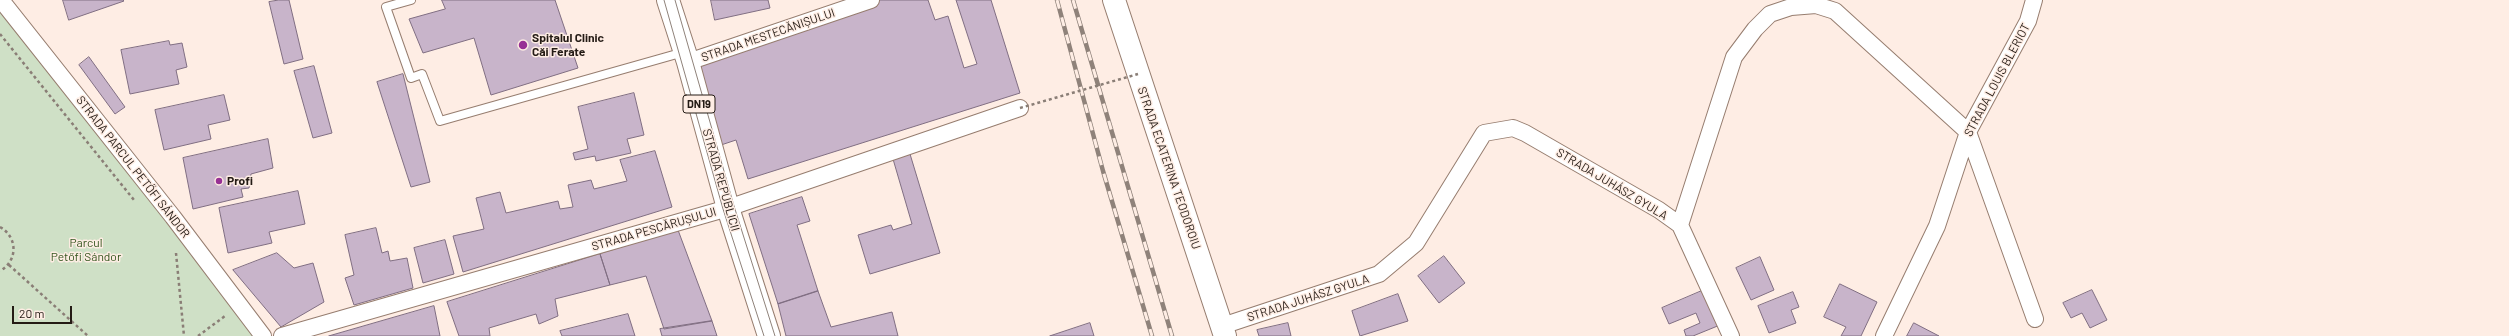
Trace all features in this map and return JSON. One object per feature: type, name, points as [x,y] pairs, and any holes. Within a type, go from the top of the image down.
[{"type":"main road","name":"STRADA REPUBLICII","points":[[668,0],[686,57],[728,208],[769,336]]},
{"type":"main road","name":"STRADA ECATERINA TEODOROIU","points":[[1114,0],[1223,331]]},
{"type":"street","name":"STRADA PARCUL PETŐFI SÁNDOR","points":[[1,0],[173,217],[263,336]]},
{"type":"street","name":"STRADA MESTECĂNIȘULUI","points":[[686,57],[871,0]]},
{"type":"street","name":"STRADA LOUIS BLERIOT","points":[[1884,336],[1937,226],[1968,132],[2028,22],[2034,0]]},
{"type":"street","name":"STRADA JUHÁSZ GYULA","points":[[1223,331],[1379,274],[1416,243],[1484,133],[1513,128],[1525,133],[1659,210],[1680,225],[1734,57],[1754,28],[1770,14],[1791,7],[1816,5],[1835,11],[1968,132]]},
{"type":"street","name":"STRADA PESCĂRUȘULUI","points":[[282,336],[728,208],[1020,108]]},
{"type":"street","points":[[1968,132],[2035,319]]},
{"type":"street","points":[[1680,225],[1732,336]]},
{"type":"lane","points":[[411,0],[386,7],[411,78],[422,74],[440,121],[686,57]]},
{"type":"path","points":[[0,34],[137,204]]},
{"type":"path","points":[[1020,108],[1138,74]]},
{"type":"path","points":[[173,217],[184,336]]},
{"type":"path","points":[[0,226],[12,238],[14,247],[13,256],[9,265],[0,271]]},
{"type":"path","points":[[172,247],[181,259]]},
{"type":"path","points":[[9,265],[88,336]]},
{"type":"path","points":[[198,336],[240,305]]},
{"type":"path","points":[[220,311],[229,323]]},
{"type":"green space","name":"Parcul Petőfi Sándor","points":[[0,0],[263,336],[0,336]]},
{"type":"building","points":[[63,0],[123,0],[124,1],[69,20]]},
{"type":"building","points":[[289,0],[303,59],[284,64],[269,2]]},
{"type":"building","name":"Spitalul Clinic Căi Ferate","points":[[442,0],[555,0],[578,68],[491,95],[474,38],[423,53],[409,19],[445,9]]},
{"type":"building","points":[[711,0],[768,0],[770,8],[715,20]]},
{"type":"building","points":[[877,0],[928,0],[935,20],[948,16],[964,68],[977,64],[956,0],[991,0],[1020,93],[748,179],[736,140],[721,145],[695,63]]},
{"type":"building","points":[[169,41],[170,45],[182,43],[187,67],[176,70],[179,84],[130,94],[121,50]]},
{"type":"building","points":[[89,57],[125,107],[115,114],[79,65]]},
{"type":"building","points":[[314,66],[332,133],[313,138],[294,71]]},
{"type":"building","points":[[403,74],[430,182],[411,187],[377,82]]},
{"type":"building","points":[[634,93],[644,135],[627,139],[631,153],[596,161],[595,156],[575,160],[573,153],[588,149],[578,107]]},
{"type":"building","points":[[224,95],[230,120],[208,125],[211,139],[164,150],[155,110]]},
{"type":"building","name":"Profi","points":[[268,139],[273,168],[251,174],[249,188],[241,189],[243,197],[193,209],[183,158]]},
{"type":"building","points":[[655,151],[672,207],[463,272],[453,236],[484,229],[476,198],[500,192],[506,213],[558,201],[560,209],[573,207],[568,185],[591,180],[594,189],[627,181],[620,160]]},
{"type":"building","points":[[910,154],[940,253],[870,274],[858,235],[891,225],[893,230],[912,224],[893,159]]},
{"type":"building","points":[[298,191],[305,224],[269,232],[272,243],[228,253],[219,208]]},
{"type":"building","points":[[802,197],[810,221],[797,225],[818,291],[778,304],[749,214]]},
{"type":"building","points":[[376,228],[382,253],[388,251],[390,261],[407,258],[413,288],[354,305],[345,278],[354,275],[345,235]]},
{"type":"building","points":[[678,230],[712,321],[664,329],[646,276],[610,285],[600,254]]},
{"type":"building","points":[[445,240],[454,274],[423,283],[414,248]]},
{"type":"building","points":[[277,253],[294,268],[313,263],[324,302],[281,327],[233,270]]},
{"type":"building","points":[[600,254],[610,285],[555,299],[558,316],[539,324],[536,314],[489,328],[490,336],[459,336],[447,302]]},
{"type":"building","points":[[1444,256],[1465,283],[1439,303],[1418,276]]},
{"type":"building","points":[[1760,257],[1774,290],[1751,300],[1736,268]]},
{"type":"building","points":[[1840,284],[1877,302],[1861,336],[1841,336],[1846,327],[1824,317]]},
{"type":"building","points":[[1704,290],[1720,325],[1693,336],[1686,336],[1684,330],[1700,323],[1696,313],[1669,324],[1662,308]]},
{"type":"building","points":[[2092,290],[2107,320],[2090,328],[2082,313],[2071,318],[2063,303]]},
{"type":"building","points":[[818,291],[831,327],[892,312],[898,336],[786,336],[778,304]]},
{"type":"building","points":[[1793,292],[1799,307],[1791,310],[1796,323],[1769,333],[1758,306]]},
{"type":"building","points":[[1398,294],[1408,321],[1360,336],[1352,311]]},
{"type":"building","points":[[434,306],[440,336],[329,336]]},
{"type":"building","points":[[628,314],[635,336],[562,336],[560,331]]},
{"type":"building","points":[[712,321],[717,336],[662,336],[660,329]]},
{"type":"building","points":[[1090,323],[1094,336],[1050,336]]},
{"type":"building","points":[[1288,323],[1291,336],[1259,336],[1257,330]]},
{"type":"building","points":[[1914,323],[1939,336],[1907,336]]},
{"type":"tram line","points":[[664,0],[723,209],[764,336]]},
{"type":"tram line","points":[[675,0],[734,206],[775,336]]},
{"type":"railway","points":[[1057,0],[1103,171],[1152,336]]},
{"type":"railway","points":[[1073,0],[1172,336]]},
{"type":"place","name":"Spitalul Clinic Căi Ferate","points":[[523,45]]},
{"type":"place","name":"Profi","points":[[219,181]]}]
